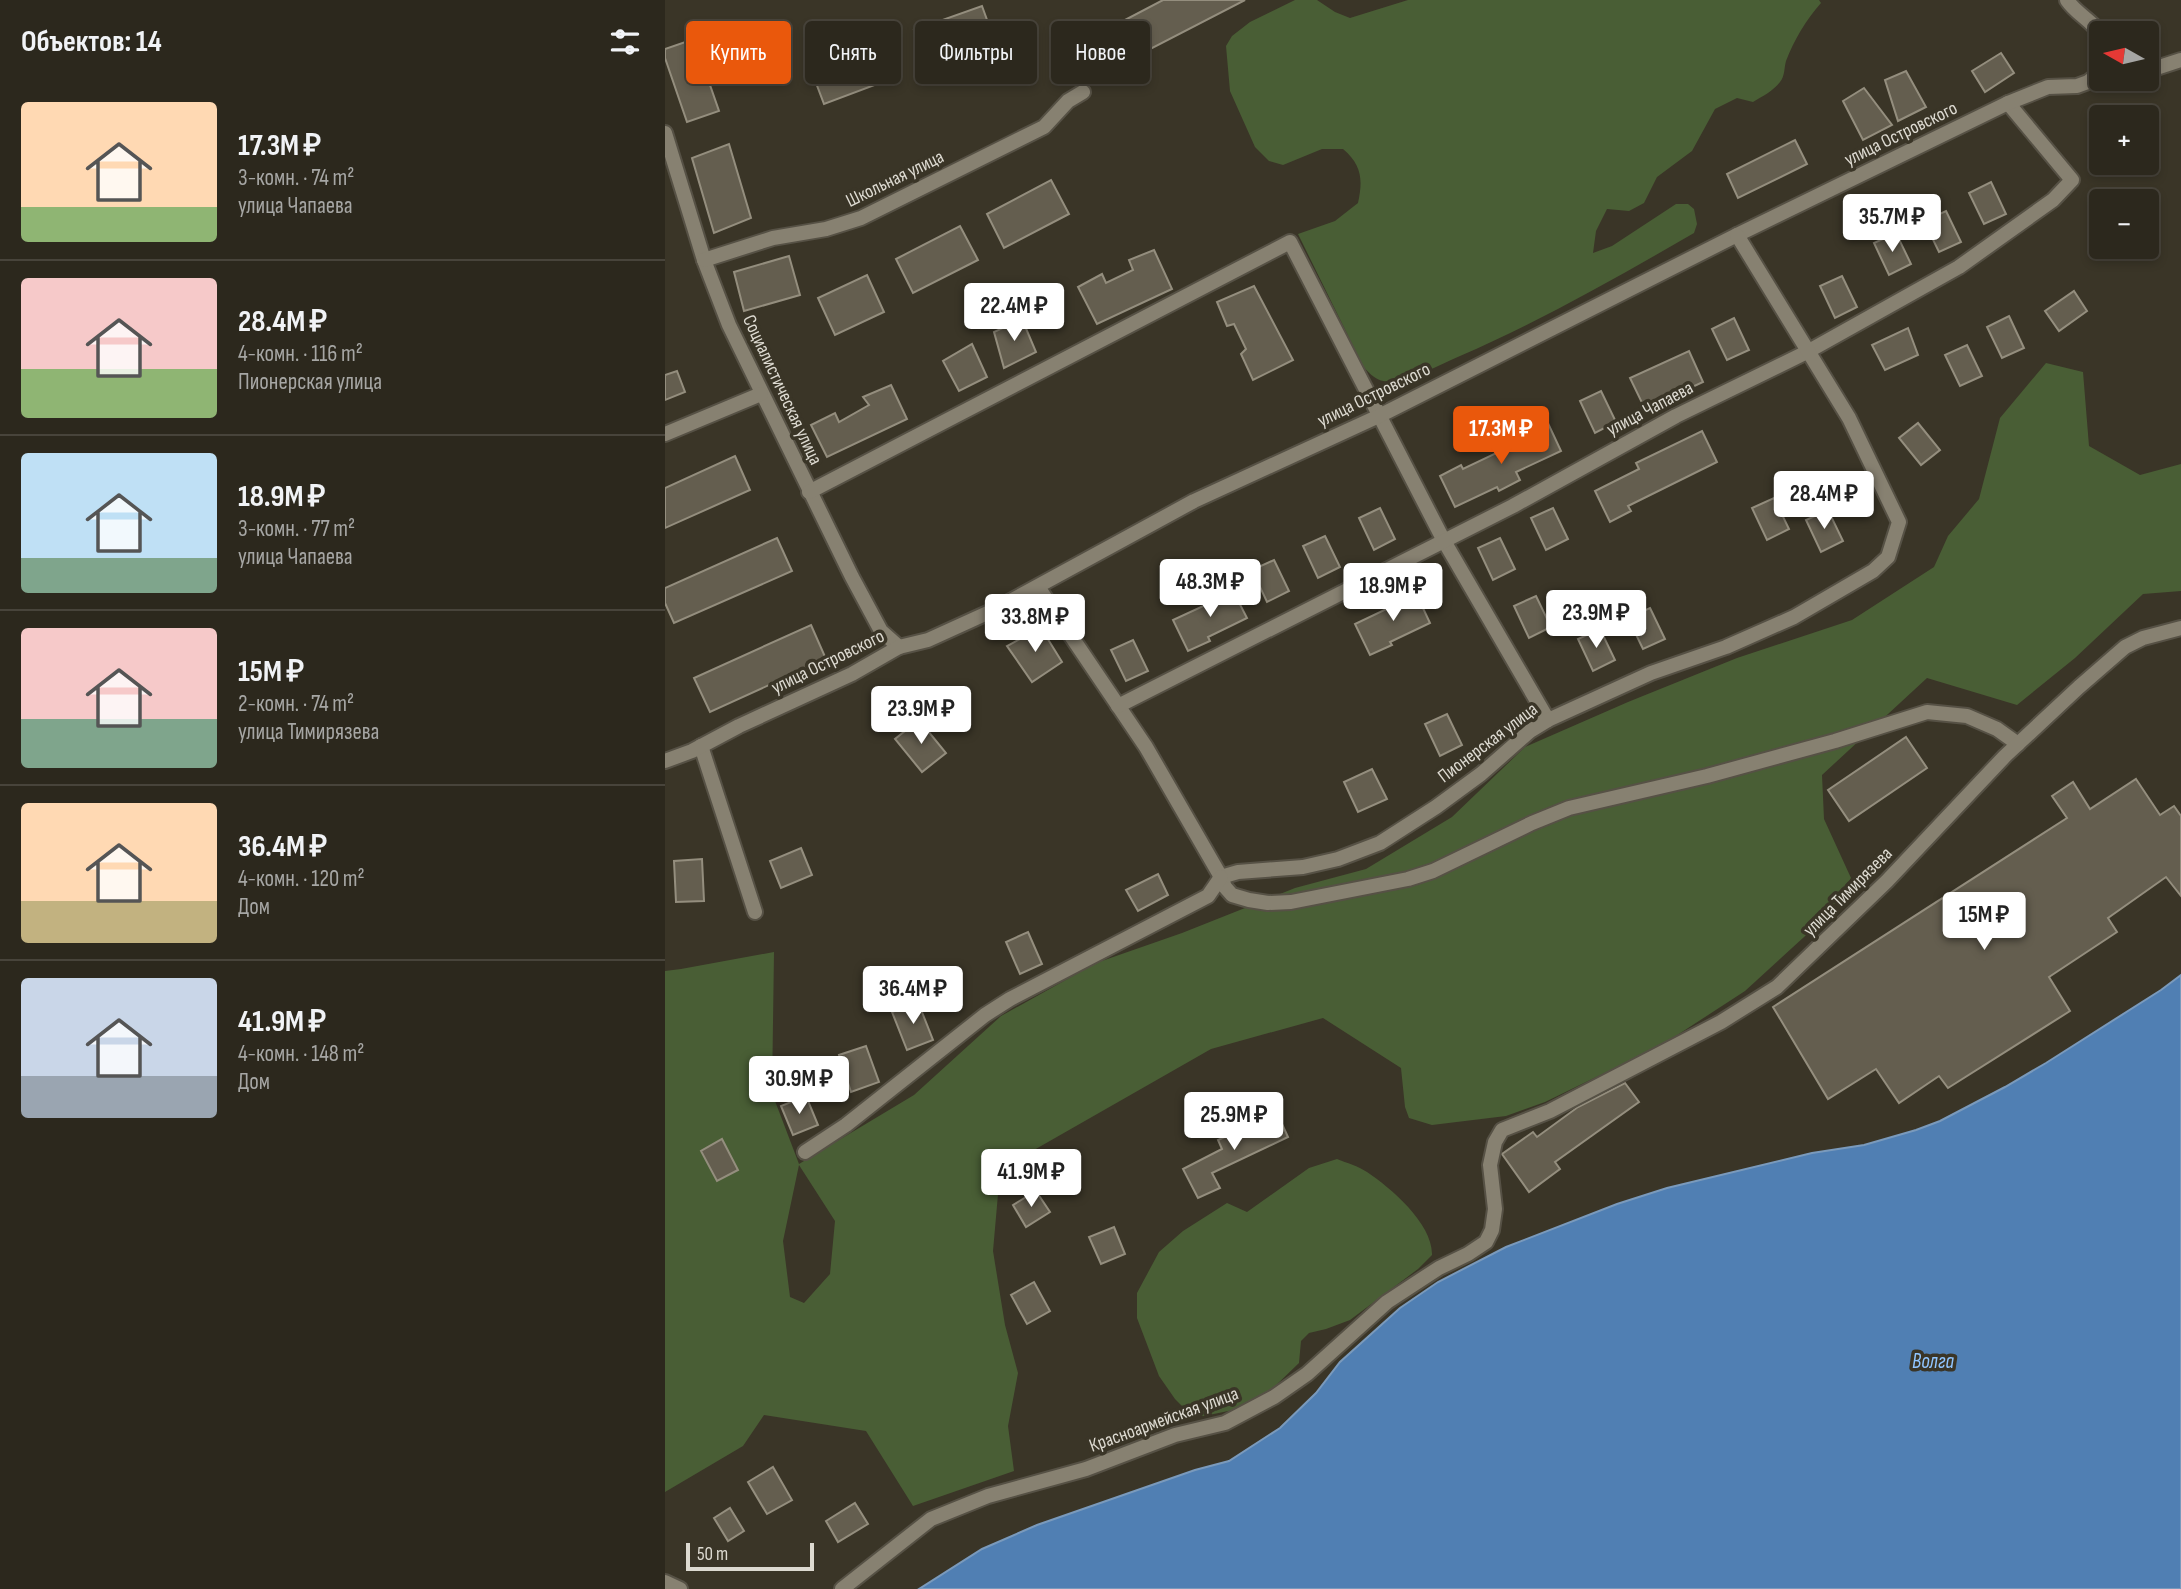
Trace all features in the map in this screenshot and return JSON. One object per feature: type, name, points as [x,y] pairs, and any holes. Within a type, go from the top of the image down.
[{"type":"street","points":[[2067,0],[2089,21]]},
{"type":"street","points":[[2159,67],[2181,60]]},
{"type":"street","name":"улица Островского","points":[[665,761],[852,674],[899,647],[928,640],[1038,587],[1194,501],[1379,415],[1737,235],[2008,103],[2048,87],[2077,86],[2089,81]]},
{"type":"street","name":"Школьная улица","points":[[704,260],[773,238],[826,229],[861,218],[1044,127],[1068,101],[1083,92]]},
{"type":"street","name":"улица Чапаева","points":[[1118,706],[1513,506],[1676,416],[1807,352],[1959,267],[2053,200],[2072,180],[2008,103]]},
{"type":"street","name":"Социалистическая улица","points":[[665,133],[704,260],[729,325],[852,577],[881,631],[899,647]]},
{"type":"street","points":[[1737,235],[1807,352]]},
{"type":"street","points":[[809,492],[1290,242],[1444,541],[1548,720]]},
{"type":"street","name":"Пионерская улица","points":[[1221,877],[1327,862],[1380,843],[1436,807],[1481,774],[1530,731],[1548,720],[1651,673],[1726,646],[1794,617],[1873,571],[1888,557],[1899,522],[1849,418],[1807,352]]},
{"type":"street","points":[[665,434],[761,394]]},
{"type":"street","points":[[1038,587],[1146,747],[1225,887],[1232,895],[1249,900],[1291,902],[1408,880],[1569,808],[1707,776],[1835,741],[1927,712],[1967,716],[1997,729],[2018,744]]},
{"type":"street","name":"улица Тимирязева","points":[[1501,1130],[1551,1111],[1721,1022],[1777,987],[1887,881],[2018,744],[2078,687],[2125,648],[2143,638],[2181,628]]},
{"type":"street","points":[[701,746],[755,912]]},
{"type":"street","points":[[805,1153],[846,1125],[985,1015],[1010,999],[1208,896],[1221,877]]},
{"type":"street","name":"Красноармейская улица","points":[[842,1589],[931,1519],[988,1496],[1086,1469],[1175,1435],[1225,1423],[1285,1390],[1307,1374],[1387,1302],[1439,1268],[1486,1242],[1492,1230],[1495,1209],[1490,1165],[1495,1142],[1501,1130]]},
{"type":"street","points":[[665,1582],[680,1589]]},
{"type":"green space","points":[[1295,0],[1317,0],[1350,18],[1408,0],[1819,0],[1821,3],[1797,38],[1786,61],[1783,77],[1777,85],[1753,102],[1737,98],[1715,109],[1692,151],[1657,177],[1644,203],[1629,211],[1607,209],[1596,231],[1593,253],[1612,246],[1676,204],[1688,204],[1694,209],[1697,224],[1694,233],[1520,328],[1420,374],[1390,382],[1376,378],[1363,366],[1298,234],[1335,221],[1358,203],[1360,180],[1354,161],[1343,149],[1322,149],[1283,165],[1269,161],[1255,147],[1230,91],[1226,46],[1232,36],[1250,22]]},
{"type":"green space","points":[[2046,363],[2083,372],[2089,446],[2140,475],[2181,464],[2181,591],[2143,594],[2075,658],[2017,705],[1927,678],[1822,775],[1824,819],[1851,878],[1827,916],[1745,991],[1662,1045],[1545,1102],[1506,1116],[1432,1125],[1409,1118],[1405,1107],[1401,1068],[1323,1018],[1211,1049],[1027,1154],[999,1183],[993,1251],[1005,1325],[1018,1373],[1008,1426],[1014,1471],[913,1506],[866,1431],[764,1415],[743,1446],[665,1492],[665,971],[774,952],[772,1093],[799,1164],[914,1095],[1001,1016],[1096,963],[1182,933],[1295,888],[1366,869],[1452,817],[1525,747],[1737,658],[1852,620],[1934,567],[1948,536],[1979,499],[2000,418]],"holes":[[[799,1165],[835,1221],[830,1274],[804,1303],[790,1297],[783,1241]]]},
{"type":"green space","points":[[1337,1159],[1367,1172],[1409,1208],[1426,1231],[1432,1255],[1418,1269],[1350,1320],[1309,1333],[1301,1341],[1299,1363],[1270,1391],[1238,1409],[1204,1416],[1190,1414],[1175,1399],[1159,1376],[1137,1318],[1137,1293],[1159,1252],[1183,1231],[1227,1203],[1247,1212],[1309,1168]]},
{"type":"water","name":"Волга","points":[[2181,975],[2181,1589],[919,1589],[982,1549],[1037,1525],[1195,1470],[1229,1461],[1280,1428],[1316,1393],[1340,1362],[1400,1308],[1438,1282],[1506,1247],[1617,1204],[1667,1188],[1812,1153],[1864,1145],[1940,1121],[2046,1063]]},
{"type":"building","points":[[1163,0],[1245,0],[1150,49],[1150,21],[1123,21]]},
{"type":"building","points":[[982,6],[987,21],[940,21]]},
{"type":"building","points":[[686,42],[686,84],[710,84],[719,111],[687,122],[665,58],[665,49]]},
{"type":"building","points":[[2001,53],[2014,73],[1985,92],[1972,71]]},
{"type":"building","points":[[1906,71],[1926,107],[1898,121],[1885,80]]},
{"type":"building","points":[[816,84],[877,84],[824,104]]},
{"type":"building","points":[[1864,88],[1892,125],[1863,140],[1843,101]]},
{"type":"building","points":[[1795,140],[1807,164],[1738,198],[1727,174]]},
{"type":"building","points":[[729,144],[751,218],[714,233],[692,158]]},
{"type":"building","points":[[1051,180],[1069,214],[1004,248],[987,214]]},
{"type":"building","points":[[1991,182],[2006,214],[1984,224],[1969,193]]},
{"type":"building","points":[[1946,211],[1961,242],[1939,252],[1924,221]]},
{"type":"building","points":[[960,226],[978,260],[913,293],[896,259]]},
{"type":"building","points":[[1896,233],[1911,264],[1889,275],[1874,243]]},
{"type":"building","points":[[1154,250],[1172,289],[1097,324],[1078,287],[1102,274],[1106,283],[1133,270],[1129,260]]},
{"type":"building","points":[[789,256],[800,295],[744,311],[734,272]]},
{"type":"building","points":[[867,275],[884,312],[835,335],[818,298]]},
{"type":"building","points":[[1842,276],[1857,307],[1835,318],[1820,286]]},
{"type":"building","points":[[1254,286],[1293,360],[1253,380],[1241,354],[1246,349],[1234,324],[1227,326],[1217,302]]},
{"type":"building","points":[[2074,291],[2087,311],[2059,331],[2045,311]]},
{"type":"building","points":[[2009,316],[2024,348],[2002,358],[1987,327]]},
{"type":"building","points":[[1734,318],[1749,350],[1727,360],[1712,329]]},
{"type":"building","points":[[1022,319],[1036,352],[1004,368],[994,332]]},
{"type":"building","points":[[1908,328],[1918,355],[1885,370],[1872,345]]},
{"type":"building","points":[[972,344],[987,377],[959,391],[943,361]]},
{"type":"building","points":[[1967,345],[1982,376],[1960,386],[1945,355]]},
{"type":"building","points":[[1689,351],[1703,382],[1645,409],[1630,378]]},
{"type":"building","points":[[677,371],[685,392],[665,400],[665,375]]},
{"type":"building","points":[[891,385],[907,419],[827,457],[811,425],[835,413],[839,422],[869,405],[863,397]]},
{"type":"building","points":[[1601,391],[1616,422],[1595,433],[1580,401]]},
{"type":"building","points":[[1546,419],[1561,451],[1516,472],[1520,480],[1499,491],[1497,487],[1455,507],[1440,476],[1461,465],[1463,469],[1528,438],[1525,430]]},
{"type":"building","points":[[1918,423],[1940,450],[1921,465],[1899,438]]},
{"type":"building","points":[[1702,431],[1717,462],[1628,506],[1631,511],[1610,522],[1595,491],[1639,469],[1636,463]]},
{"type":"building","points":[[735,456],[750,490],[665,528],[665,488]]},
{"type":"building","points":[[1774,498],[1789,529],[1767,540],[1752,508]]},
{"type":"building","points":[[1380,508],[1395,539],[1374,550],[1359,518]]},
{"type":"building","points":[[1553,508],[1568,539],[1546,550],[1531,518]]},
{"type":"building","points":[[1828,510],[1843,541],[1821,552],[1806,520]]},
{"type":"building","points":[[1325,536],[1340,567],[1318,578],[1303,546]]},
{"type":"building","points":[[777,538],[792,571],[674,623],[665,603],[665,588]]},
{"type":"building","points":[[1500,538],[1515,569],[1493,580],[1478,548]]},
{"type":"building","points":[[1274,560],[1289,591],[1267,602],[1252,570]]},
{"type":"building","points":[[1231,587],[1247,618],[1208,637],[1210,641],[1188,651],[1173,620],[1212,602],[1210,597]]},
{"type":"building","points":[[1415,591],[1430,623],[1370,655],[1355,624],[1395,605],[1394,602]]},
{"type":"building","points":[[1536,596],[1551,627],[1529,638],[1514,606]]},
{"type":"building","points":[[1650,608],[1665,639],[1643,649],[1628,618]]},
{"type":"building","points":[[811,625],[826,659],[710,712],[694,678]]},
{"type":"building","points":[[1041,628],[1062,662],[1032,682],[1007,646]]},
{"type":"building","points":[[1600,629],[1615,660],[1593,671],[1578,639]]},
{"type":"building","points":[[1133,640],[1148,671],[1126,681],[1111,650]]},
{"type":"building","points":[[1447,714],[1462,745],[1440,756],[1425,724]]},
{"type":"building","points":[[919,720],[946,753],[922,772],[895,739]]},
{"type":"building","points":[[1906,737],[1927,768],[1849,821],[1828,790]]},
{"type":"building","points":[[1372,769],[1387,799],[1358,812],[1344,782]]},
{"type":"building","points":[[2136,779],[2160,815],[2174,806],[2181,816],[2181,896],[2166,877],[2108,918],[2117,932],[2049,977],[2070,1011],[1948,1088],[1939,1076],[1899,1103],[1876,1069],[1828,1099],[1773,1007],[2067,818],[2052,796],[2073,782],[2090,809]]},
{"type":"building","points":[[801,848],[812,875],[781,888],[770,861]]},
{"type":"building","points":[[702,859],[704,901],[676,902],[674,861]]},
{"type":"building","points":[[1158,874],[1168,895],[1138,911],[1126,890]]},
{"type":"building","points":[[1028,932],[1042,964],[1020,974],[1006,942]]},
{"type":"building","points":[[918,1002],[933,1040],[907,1050],[892,1012]]},
{"type":"building","points":[[866,1046],[879,1082],[851,1092],[839,1055]]},
{"type":"building","points":[[1625,1083],[1639,1102],[1555,1162],[1560,1169],[1529,1192],[1502,1154],[1533,1132],[1537,1137],[1578,1107]]},
{"type":"building","points":[[806,1096],[818,1125],[793,1135],[781,1106]]},
{"type":"building","points":[[1277,1113],[1288,1137],[1212,1173],[1220,1188],[1198,1198],[1183,1169],[1222,1149],[1218,1140]]},
{"type":"building","points":[[722,1139],[738,1170],[717,1181],[701,1151]]},
{"type":"building","points":[[1036,1191],[1050,1212],[1026,1227],[1013,1205]]},
{"type":"building","points":[[1114,1227],[1125,1254],[1101,1264],[1089,1237]]},
{"type":"building","points":[[1034,1282],[1050,1311],[1027,1324],[1011,1295]]},
{"type":"building","points":[[773,1467],[792,1500],[767,1514],[748,1482]]},
{"type":"building","points":[[855,1503],[868,1524],[838,1542],[826,1521]]},
{"type":"building","points":[[730,1508],[744,1531],[728,1541],[714,1518]]}]
